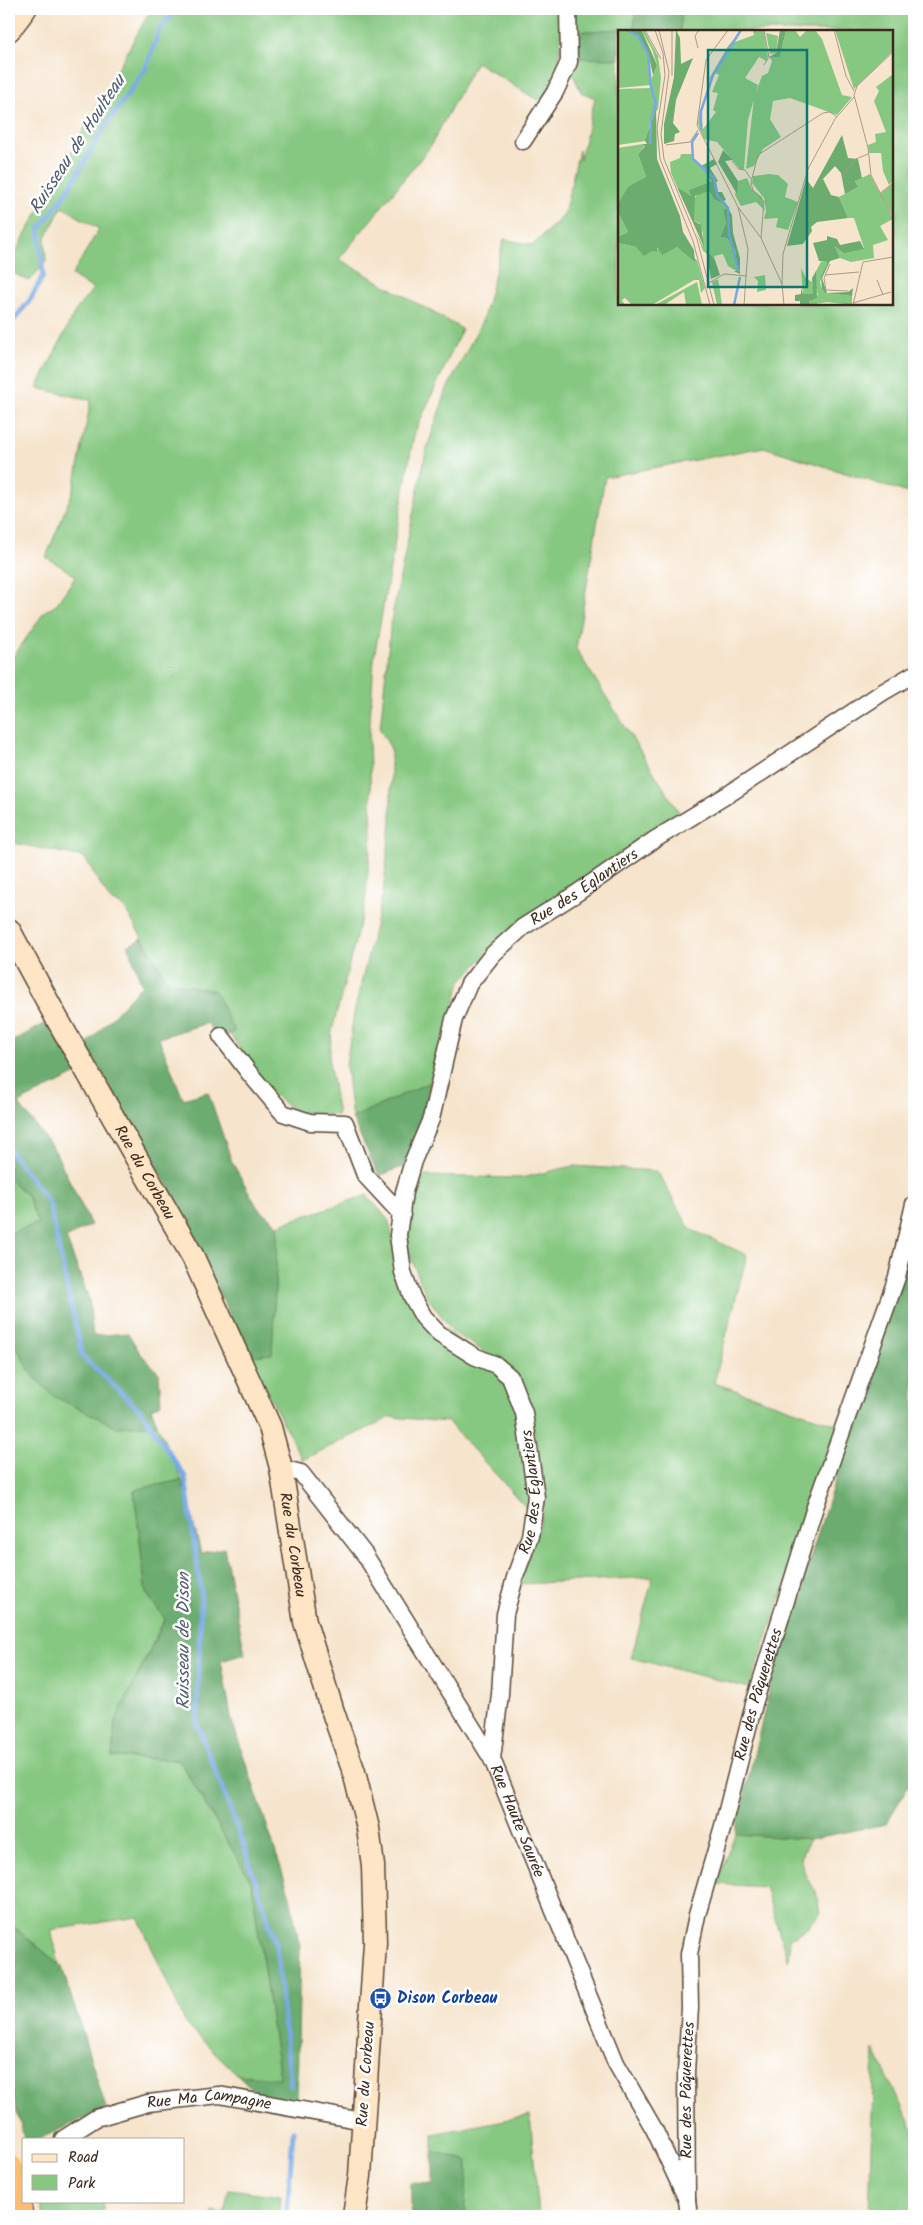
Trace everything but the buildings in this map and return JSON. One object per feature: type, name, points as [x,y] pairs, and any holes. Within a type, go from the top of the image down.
[{"type":"highway","points":[[9,2169],[19,2216]]},
{"type":"street","points":[[9,30],[25,9]]},
{"type":"street","points":[[523,141],[555,92],[569,62],[568,9]]},
{"type":"street","name":"Rue des Églantiers","points":[[492,1759],[500,1694],[505,1614],[516,1574],[530,1536],[536,1497],[524,1413],[510,1378],[496,1365],[474,1356],[439,1334],[423,1317],[412,1297],[403,1272],[398,1235],[404,1192],[413,1162],[431,1119],[454,1018],[469,984],[493,954],[523,927],[574,895],[654,840],[732,792],[883,692],[914,674]]},
{"type":"street","name":"Rue du Corbeau","points":[[9,930],[56,1017],[193,1257],[270,1428],[281,1468],[305,1622],[354,1772],[368,1828],[373,1866],[375,1943],[360,2176],[354,2216]]},
{"type":"street","points":[[221,1036],[283,1113],[310,1122],[345,1123],[365,1175],[402,1215]]},
{"type":"street","name":"Rue des Pâquerettes","points":[[687,2200],[686,2072],[690,2008],[689,1954],[697,1915],[723,1826],[754,1704],[815,1507],[897,1277],[914,1204]]},
{"type":"street","name":"Rue Haute Saurée","points":[[281,1468],[301,1473],[365,1555],[492,1759],[616,2062],[654,2129],[687,2200],[689,2216]]},
{"type":"street","name":"Rue Ma Campagne","points":[[65,2138],[96,2118],[148,2103],[219,2095],[363,2122]]},
{"type":"street","points":[[9,2183],[22,2171]]},
{"type":"green space","points":[[151,9],[562,9],[559,64],[551,89],[539,101],[476,62],[430,147],[339,259],[462,329],[414,434],[374,658],[369,738],[372,832],[365,903],[332,1031],[329,1061],[338,1115],[299,1114],[267,1090],[230,1034],[234,1032],[215,991],[168,982],[124,907],[110,900],[84,857],[9,842],[9,663],[45,611],[55,606],[76,576],[46,557],[74,488],[91,400],[37,388],[76,310],[93,289],[72,275],[99,229],[62,207],[45,239],[46,262],[29,281],[9,271],[9,264]]},
{"type":"green space","points":[[574,9],[636,9],[634,28],[575,32]]},
{"type":"green space","points":[[636,9],[682,9],[680,30],[618,30],[618,59],[572,58],[575,32],[634,28]]},
{"type":"green space","points":[[682,9],[914,9],[914,495],[764,447],[605,477],[576,649],[682,817],[596,868],[512,927],[461,981],[430,1082],[352,1118],[346,1066],[354,1013],[383,893],[391,822],[391,749],[380,729],[391,621],[426,451],[446,391],[483,319],[504,239],[533,245],[564,215],[579,150],[580,160],[595,98],[581,92],[571,70],[572,58],[618,59],[618,305],[893,305],[893,30],[680,30]]},
{"type":"green space","points":[[142,938],[168,982],[215,991],[234,1031],[220,1040],[207,1023],[159,1038],[183,1099],[208,1092],[232,1162],[258,1208],[278,1225],[272,1354],[249,1356],[170,1190],[86,1045],[142,985],[128,946]]},
{"type":"green space","points":[[52,1020],[81,1072],[18,1103],[55,1151],[91,1225],[66,1238],[89,1299],[93,1336],[128,1333],[140,1353],[159,1373],[161,1404],[151,1408],[157,1424],[117,1427],[53,1396],[29,1371],[9,1330],[9,1234],[38,1223],[27,1195],[9,1179],[9,1043]]},
{"type":"green space","points":[[430,1082],[422,1132],[407,1165],[379,1176],[352,1118]]},
{"type":"green space","points":[[573,1166],[657,1171],[690,1229],[747,1255],[714,1383],[841,1426],[749,1688],[631,1658],[653,1577],[519,1584],[544,1511],[535,1436],[523,1382],[497,1360],[453,1332],[426,1295],[407,1248],[410,1197],[422,1176],[521,1178]]},
{"type":"green space","points":[[9,1179],[27,1195],[38,1223],[9,1234]]},
{"type":"green space","points":[[367,1195],[389,1221],[397,1261],[409,1299],[502,1375],[519,1408],[532,1514],[448,1422],[391,1417],[302,1460],[249,1356],[272,1354],[278,1225]]},
{"type":"green space","points":[[914,1231],[914,1776],[886,1824],[810,1839],[735,1834],[773,1675]]},
{"type":"green space","points":[[9,1330],[29,1371],[117,1427],[157,1424],[182,1480],[134,1490],[146,1593],[165,1618],[115,1722],[112,1757],[179,1760],[251,1881],[280,2079],[238,2075],[186,2024],[138,1917],[51,1930],[59,1964],[9,1923]]},
{"type":"green space","points":[[182,1480],[201,1553],[224,1548],[245,1654],[221,1661],[232,1721],[289,1892],[300,1947],[297,2100],[261,2097],[238,2075],[280,2078],[251,1881],[179,1760],[112,1757],[115,1722],[165,1619],[146,1593],[134,1490]]},
{"type":"green space","points":[[735,1834],[810,1839],[800,1858],[806,1877],[816,1891],[820,1913],[810,1925],[790,1939],[788,1961],[765,1887],[717,1884]]},
{"type":"green space","points":[[9,1923],[62,1967],[106,2108],[41,2138],[24,2138],[9,2082]]},
{"type":"green space","points":[[874,2049],[914,2132],[914,2216],[869,2216]]},
{"type":"green space","points":[[530,2115],[539,2216],[464,2216],[467,2161],[433,2151],[433,2134]]},
{"type":"green space","points":[[433,2151],[468,2161],[464,2216],[412,2216],[410,2183],[433,2184]]},
{"type":"green space","points":[[229,2189],[281,2196],[280,2216],[212,2216],[212,2211],[224,2213]]},
{"type":"green space","points":[[41,2202],[102,2202],[104,2216],[44,2216]]},
{"type":"waterway","name":"Ruisseau de Houlteau","points":[[9,326],[30,300],[43,276],[39,230],[64,196],[105,127],[146,68],[160,28],[177,9]]},
{"type":"waterway","name":"Ruisseau de Dison","points":[[9,1150],[49,1202],[82,1356],[142,1412],[185,1477],[201,1590],[197,1723],[242,1840],[276,1944],[291,2086]]},
{"type":"waterway","name":"Ruisseau de Dison","points":[[287,2216],[293,2131]]},
{"type":"place","name":"Dison Corbeau","points":[[381,1998]]}]
